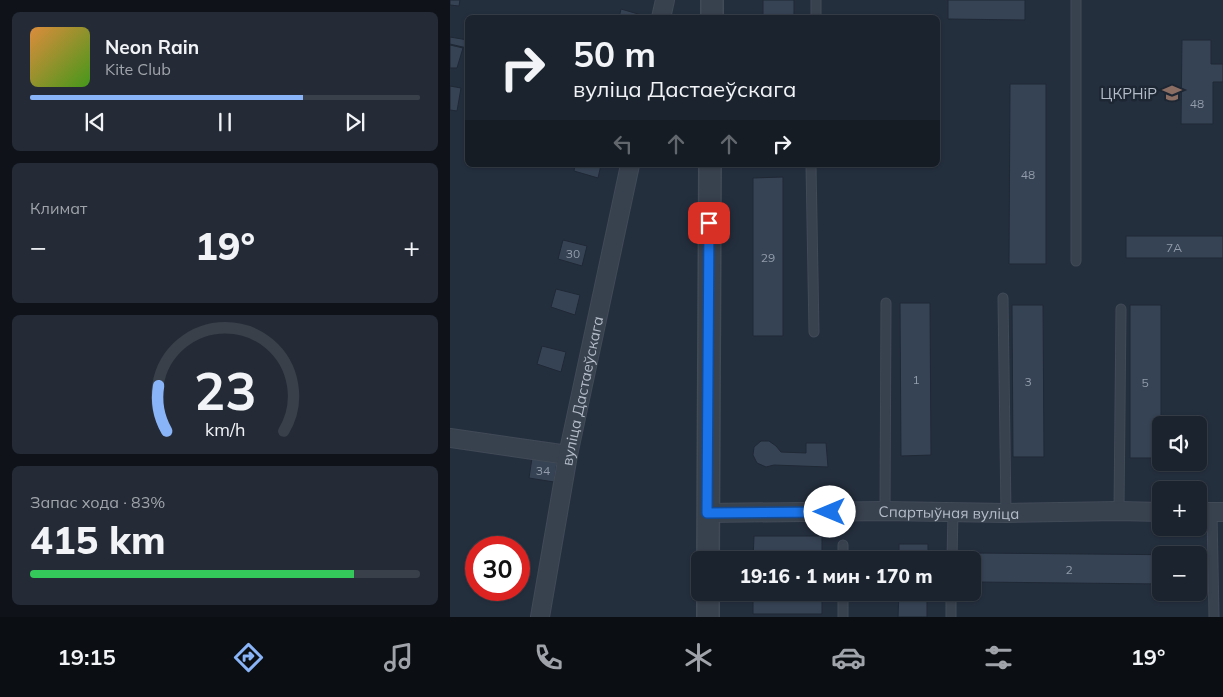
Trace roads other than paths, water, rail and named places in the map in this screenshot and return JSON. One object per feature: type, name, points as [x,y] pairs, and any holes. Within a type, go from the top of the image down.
[{"type":"street","points":[[662,15],[664,0]]},
{"type":"street","points":[[712,0],[712,15]]},
{"type":"street","name":"вуліца Дастаеўскага","points":[[540,617],[568,455],[630,167]]},
{"type":"street","points":[[708,551],[710,167]]},
{"type":"street","points":[[450,438],[568,455]]},
{"type":"street","name":"Спартыўная вуліца","points":[[707,513],[885,511],[1152,512]]},
{"type":"street","points":[[708,601],[708,617]]},
{"type":"lane","points":[[816,0],[816,15]]},
{"type":"lane","points":[[1076,0],[1076,261]]},
{"type":"lane","points":[[811,167],[814,332]]},
{"type":"lane","points":[[1002,298],[1006,512]]},
{"type":"lane","points":[[885,511],[886,304]]},
{"type":"lane","points":[[1119,511],[1121,309]]},
{"type":"lane","points":[[952,551],[953,512]]},
{"type":"lane","points":[[1211,512],[1214,617]]},
{"type":"lane","points":[[843,546],[843,551]]},
{"type":"lane","points":[[843,601],[844,617]]},
{"type":"lane","points":[[951,601],[951,617]]},
{"type":"place","name":"ЦКРНіР","points":[[1172,93]]}]
